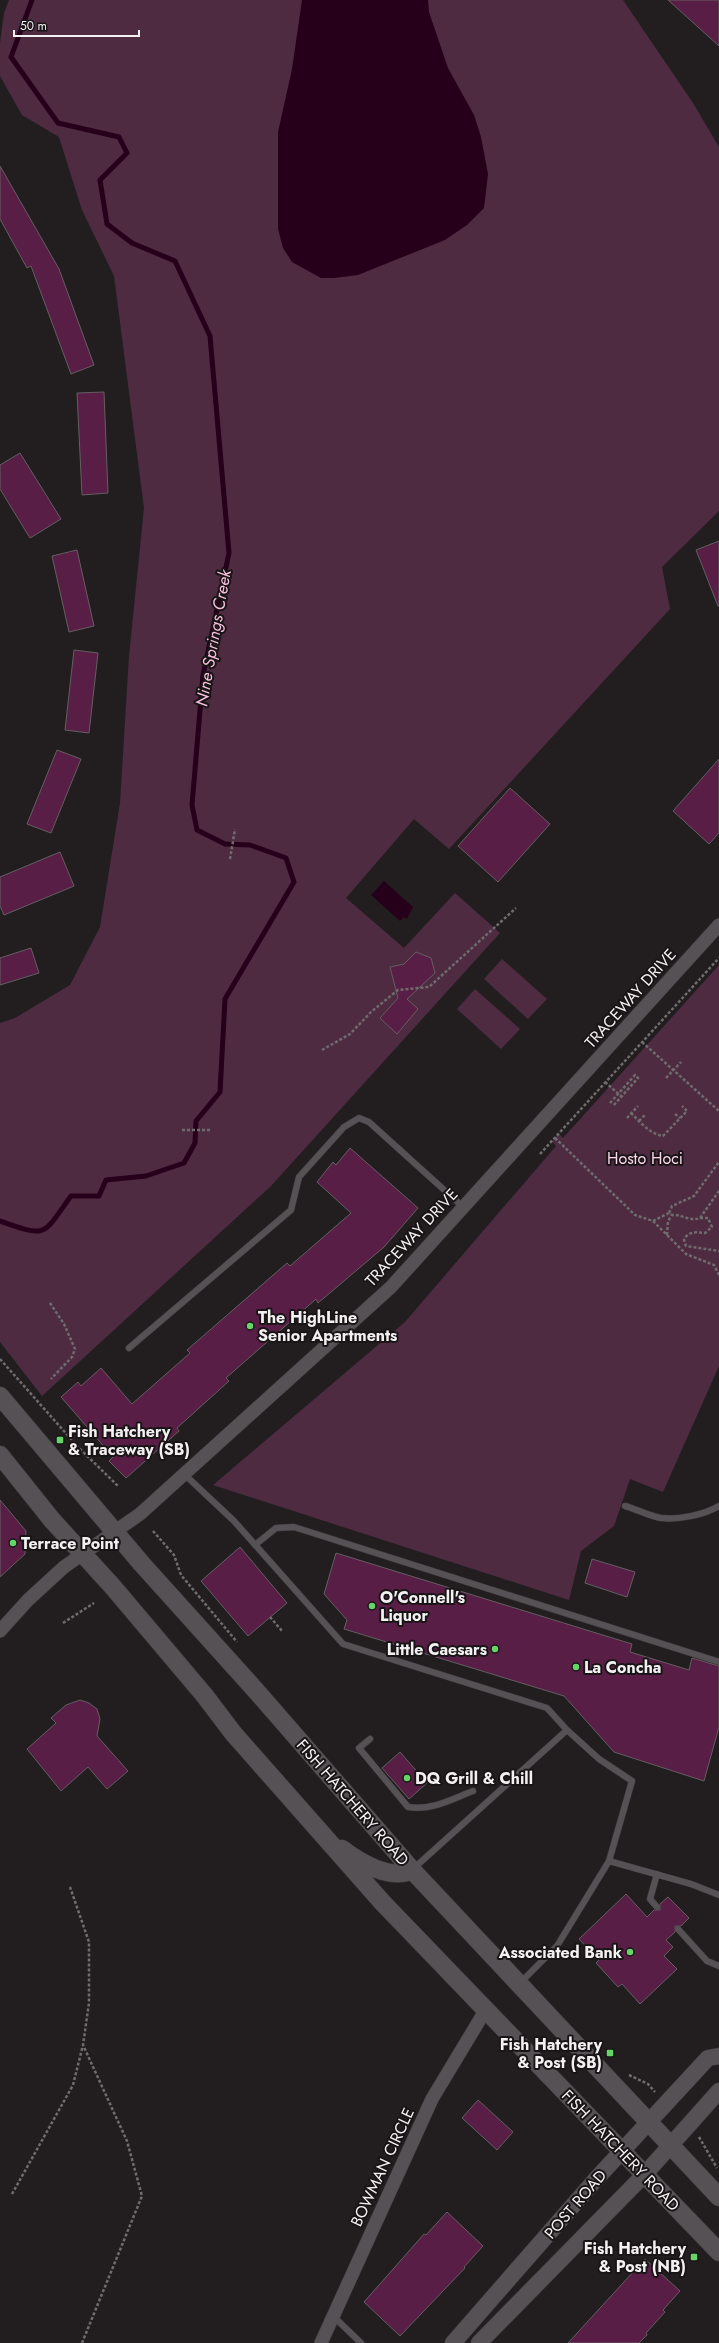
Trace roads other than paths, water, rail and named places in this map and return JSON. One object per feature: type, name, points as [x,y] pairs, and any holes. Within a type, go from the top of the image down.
[{"type":"main road","name":"FISH HATCHERY ROAD","points":[[0,1396],[115,1531],[412,1870],[518,1986],[719,2196]]},
{"type":"main road","name":"FISH HATCHERY ROAD","points":[[0,1455],[52,1520],[84,1554],[205,1696],[233,1733],[382,1902],[719,2252]]},
{"type":"main road","points":[[319,1831],[349,1854],[382,1870],[403,1875],[412,1870]]},
{"type":"street","name":"TRACEWAY DRIVE","points":[[0,1631],[64,1567],[140,1514],[213,1446],[390,1287],[719,925]]},
{"type":"street","name":"BOWMAN CIRCLE","points":[[321,2343],[332,2315],[432,2099],[485,2010]]},
{"type":"street","name":"POST ROAD","points":[[453,2343],[622,2151],[708,2058],[719,2056]]},
{"type":"street","name":"POST ROAD","points":[[478,2343],[645,2174],[719,2091]]},
{"type":"lane","points":[[129,1348],[291,1210],[299,1177],[344,1127],[359,1118],[370,1122],[463,1207]]},
{"type":"lane","points":[[184,1474],[234,1521],[343,1644],[547,1708],[567,1730],[599,1759],[632,1781],[609,1861],[557,1946],[518,1986]]},
{"type":"lane","points":[[625,1506],[660,1518],[681,1517],[710,1511],[719,1506]]},
{"type":"lane","points":[[255,1545],[276,1528],[294,1527],[719,1662]]},
{"type":"lane","points":[[412,1870],[567,1730]]},
{"type":"lane","points":[[370,1740],[359,1748],[408,1808],[418,1809],[434,1806],[473,1790]]},
{"type":"lane","points":[[609,1861],[657,1874],[719,1895]]},
{"type":"lane","points":[[657,1874],[650,1899],[657,1907]]},
{"type":"lane","points":[[678,1929],[707,1961],[719,1966]]},
{"type":"lane","points":[[332,2315],[361,2343]]},
{"type":"waterway","name":"Nine Springs Creek","points":[[0,1221],[27,1230],[43,1230],[54,1219],[71,1196],[99,1196],[106,1180],[146,1176],[184,1163],[195,1143],[196,1121],[220,1092],[225,999],[294,882],[286,858],[250,845],[225,844],[197,830],[192,805],[203,675],[229,553],[210,336],[175,261],[132,243],[107,224],[100,180],[127,153],[119,137],[58,123],[11,57],[32,0]]},
{"type":"place","name":"The HighLine Senior Apartments","points":[[250,1326]]},
{"type":"place","name":"Fish Hatchery & Traceway (SB)","points":[[60,1440]]},
{"type":"place","name":"Terrace Point","points":[[13,1543]]},
{"type":"place","name":"O'Connell's Liquor","points":[[372,1606]]},
{"type":"place","name":"Little Caesars","points":[[495,1649]]},
{"type":"place","name":"La Concha","points":[[576,1667]]},
{"type":"place","name":"DQ Grill & Chill","points":[[407,1778]]},
{"type":"place","name":"Associated Bank","points":[[630,1952]]},
{"type":"place","name":"Fish Hatchery & Post (SB)","points":[[610,2053]]},
{"type":"place","name":"Fish Hatchery & Post (NB)","points":[[694,2257]]},
{"type":"park label","name":"Hosto Hoci","points":[[645,1158]]}]
